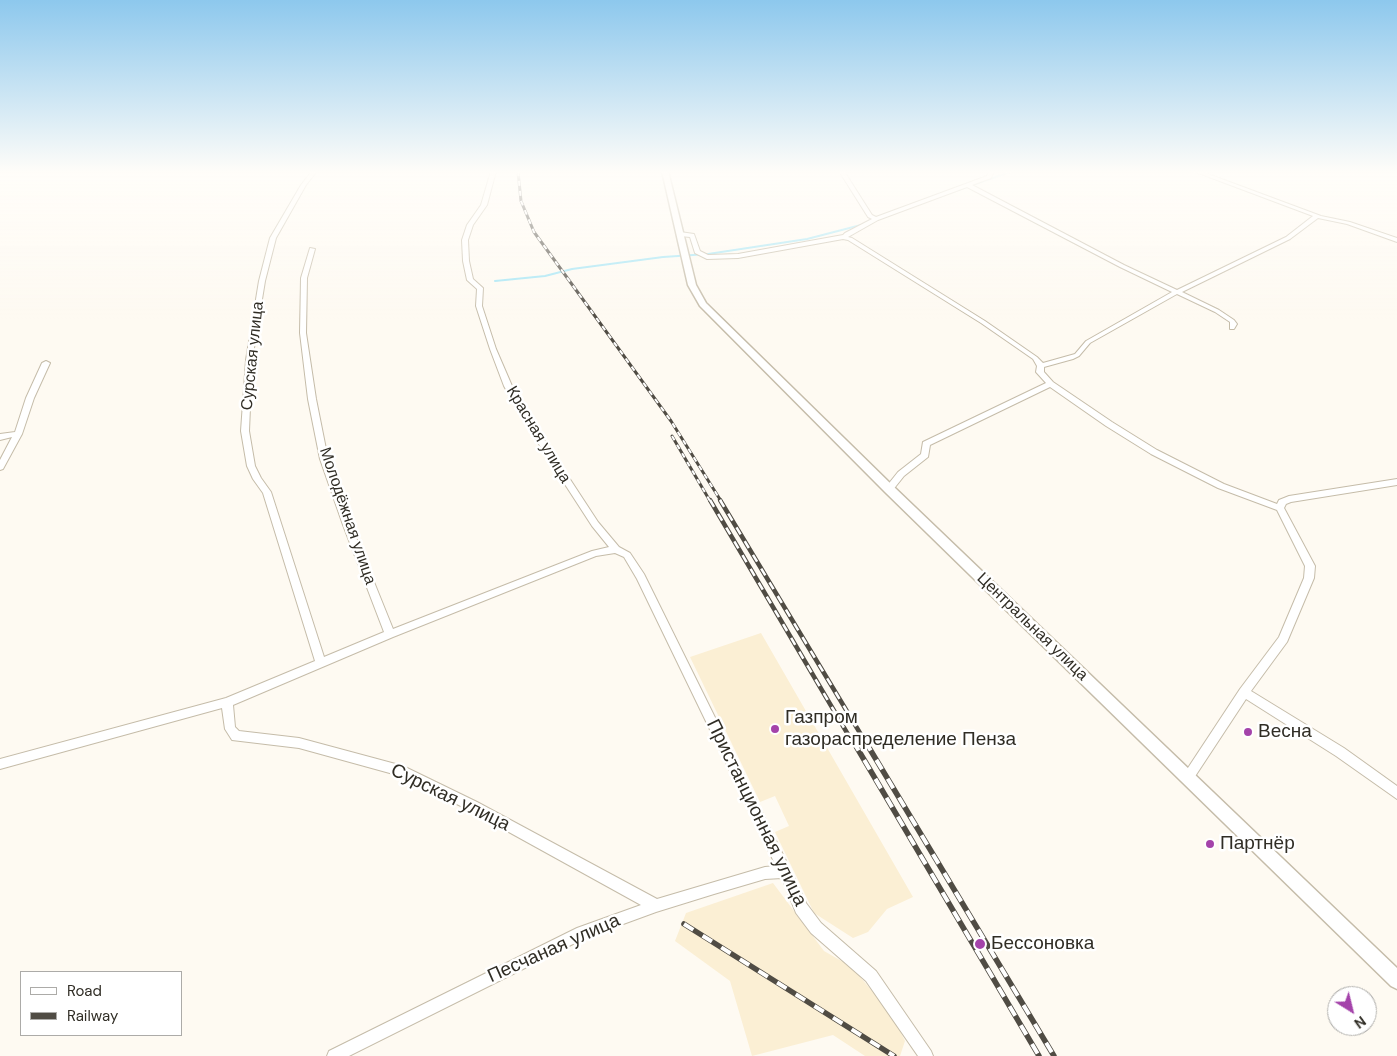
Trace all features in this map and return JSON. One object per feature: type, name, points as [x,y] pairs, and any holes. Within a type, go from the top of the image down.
[{"type":"main road","name":"Центральная улица","points":[[677,220],[692,285],[703,304],[889,489],[1397,980]]},
{"type":"street","name":"Сурская улица","points":[[283,220],[273,238],[262,281],[249,360],[245,431],[251,466],[257,479],[267,492],[321,662]]},
{"type":"street","name":"Красная улица","points":[[473,220],[465,240],[466,260],[470,280],[480,288],[478,306],[504,376],[524,415],[595,524],[616,549]]},
{"type":"street","points":[[680,234],[692,235],[697,252],[707,257],[738,256],[845,237],[847,234],[874,220]]},
{"type":"street","points":[[1035,220],[1108,259],[1225,315],[1234,324],[1232,328]]},
{"type":"street","points":[[1041,366],[1077,355],[1088,342],[1177,292],[1288,238],[1311,220]]},
{"type":"street","points":[[1336,220],[1397,240]]},
{"type":"street","points":[[845,237],[983,322],[1035,358],[1041,366],[1040,372],[1050,384],[1154,452],[1221,486],[1280,508],[1310,566],[1309,578],[1283,639],[1244,692],[1188,777]]},
{"type":"street","name":"Молодёжная улица","points":[[312,249],[304,278],[303,334],[312,399],[324,459],[347,525],[390,634]]},
{"type":"street","points":[[0,467],[18,434],[30,398],[46,364]]},
{"type":"street","points":[[889,489],[907,467],[925,455],[927,451],[925,444],[1050,384]]},
{"type":"street","points":[[0,437],[18,434]]},
{"type":"street","points":[[1280,508],[1282,502],[1288,499],[1397,482]]},
{"type":"street","points":[[0,764],[228,702],[321,662],[595,553],[616,549]]},
{"type":"street","name":"Пристанционная улица","points":[[616,549],[627,555],[641,577],[807,919],[872,976],[926,1056]]},
{"type":"street","points":[[1244,692],[1340,752],[1397,793]]},
{"type":"street","name":"Сурская улица","points":[[228,702],[230,729],[236,736],[300,743],[399,770],[473,806],[656,906]]},
{"type":"street","name":"Песчаная улица","points":[[334,1056],[582,932],[656,906],[765,873],[785,871]]},
{"type":"shaded area","points":[[761,633],[913,897],[887,909],[868,932],[853,938],[814,913],[775,832],[789,826],[775,796],[760,802],[690,657]]},
{"type":"shaded area","points":[[773,883],[824,951],[852,967],[892,1015],[905,1041],[900,1056],[865,1056],[833,1035],[752,1056],[730,981],[675,941],[686,913]]},
{"type":"waterway","points":[[495,281],[545,276],[572,269],[663,257],[708,254],[807,239],[861,225]]},
{"type":"railway","points":[[529,220],[534,232],[671,421],[721,501]]},
{"type":"railway","points":[[672,436],[710,501]]},
{"type":"railway","points":[[710,500],[853,743]]},
{"type":"railway","points":[[720,500],[866,743]]},
{"type":"railway","points":[[853,741],[1039,1056]]},
{"type":"railway","points":[[865,741],[1054,1056]]},
{"type":"railway","points":[[684,924],[894,1056]]},
{"type":"place","name":"Газпром газораспределение Пенза","points":[[775,729]]},
{"type":"place","name":"Весна","points":[[1248,732]]},
{"type":"place","name":"Партнёр","points":[[1210,844]]},
{"type":"place","name":"Бессоновка","points":[[980,944]]}]
